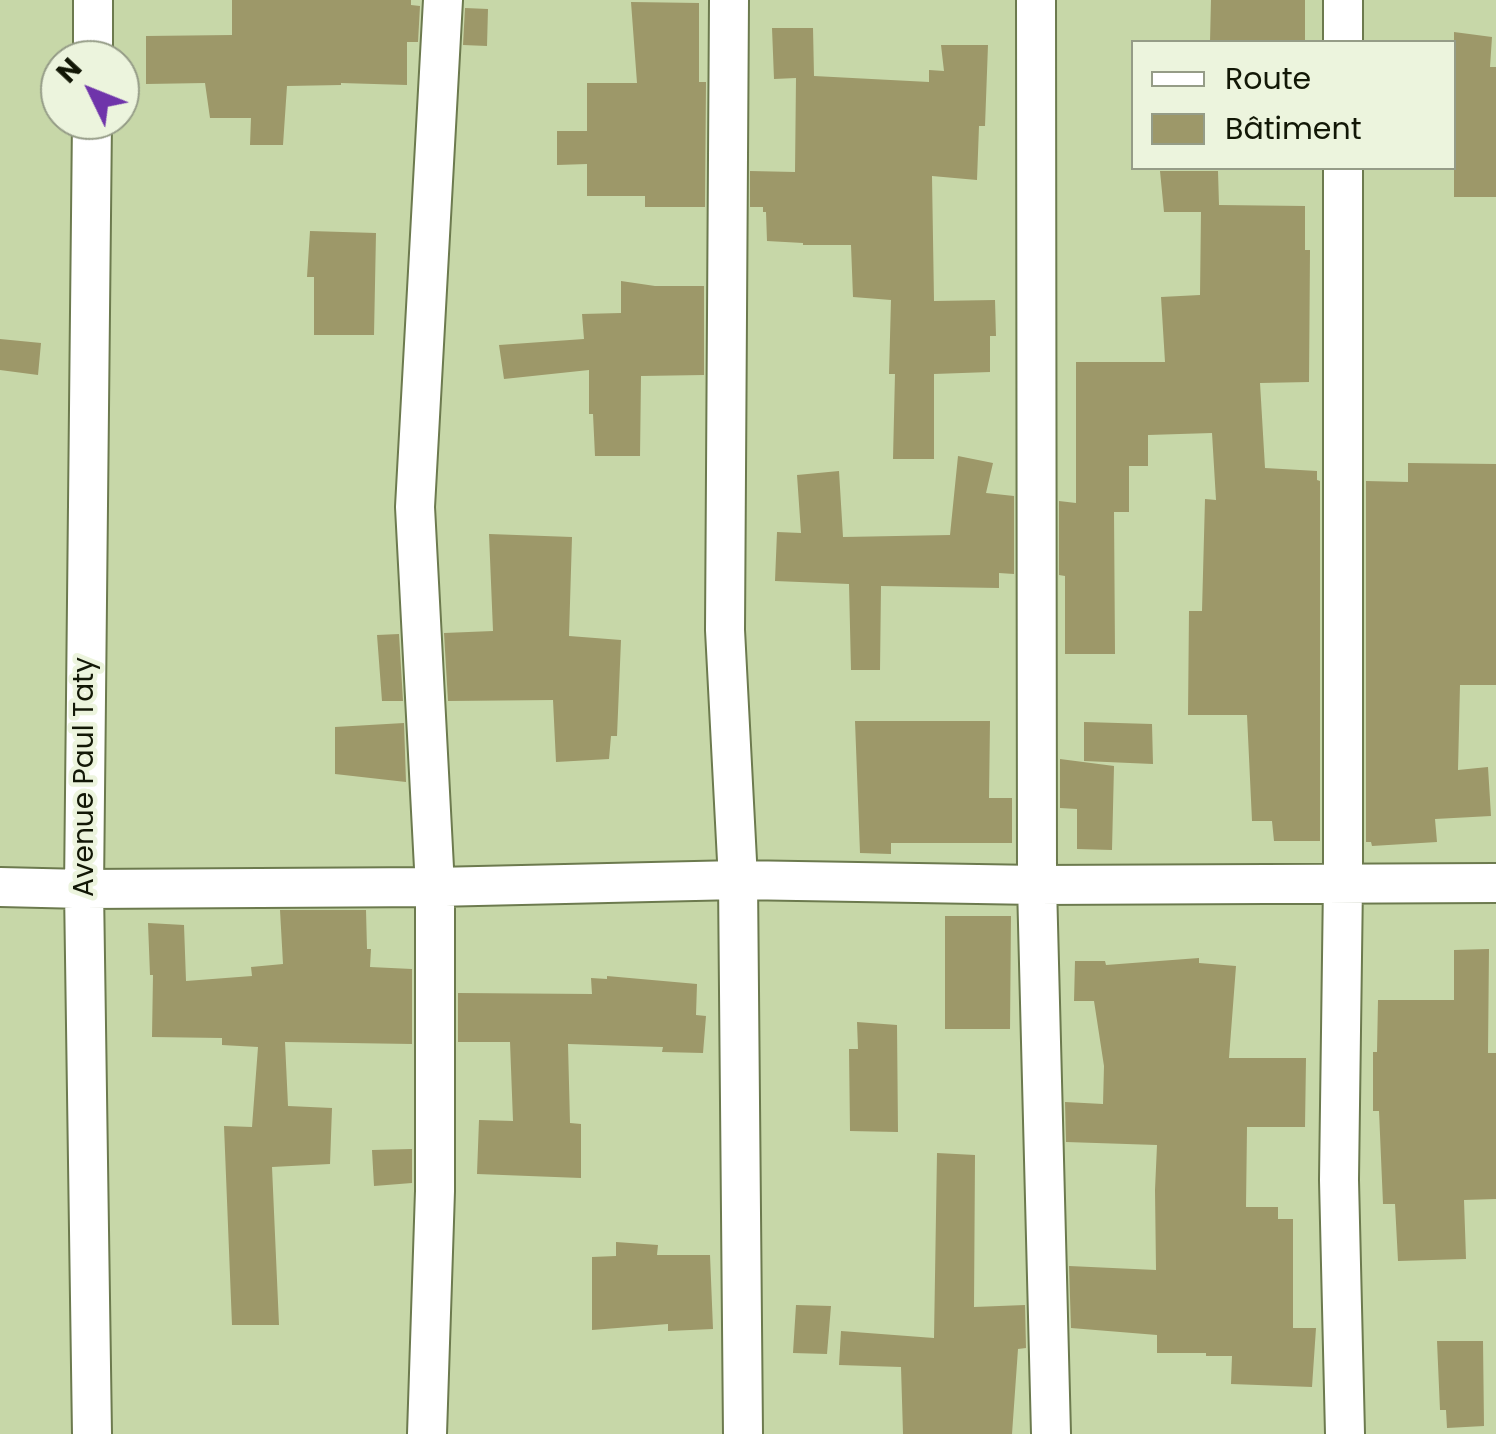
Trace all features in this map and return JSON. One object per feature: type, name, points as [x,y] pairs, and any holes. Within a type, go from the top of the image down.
[{"type":"street","points":[[93,40],[94,0]]},
{"type":"street","points":[[428,1434],[435,1191],[435,887],[415,508],[443,0]]},
{"type":"street","points":[[729,0],[725,630],[738,880],[743,1434]]},
{"type":"street","points":[[1036,0],[1036,885],[1051,1434]]},
{"type":"street","points":[[1342,0],[1342,40]]},
{"type":"street","name":"Avenue Paul Taty","points":[[92,140],[84,889],[92,1434]]},
{"type":"street","points":[[1343,170],[1339,1180],[1346,1434]]},
{"type":"street","points":[[0,887],[435,887],[738,880],[1036,885],[1496,883]]},
{"type":"building","points":[[232,0],[411,0],[411,5],[420,6],[418,42],[407,42],[407,85],[287,86],[283,145],[250,145],[251,118],[210,118],[205,83],[146,84],[146,36],[232,35]]},
{"type":"building","points":[[1211,0],[1305,0],[1305,40],[1210,40]]},
{"type":"building","points":[[631,2],[699,3],[699,82],[706,82],[705,207],[645,207],[645,196],[587,196],[587,164],[557,165],[557,131],[587,131],[587,83],[637,83]]},
{"type":"building","points":[[465,8],[488,9],[487,46],[463,45]]},
{"type":"building","points":[[772,28],[813,28],[814,76],[929,82],[929,70],[944,71],[941,45],[988,45],[985,126],[979,126],[977,180],[932,176],[934,301],[995,300],[996,336],[990,336],[990,372],[934,374],[934,459],[893,459],[895,374],[889,374],[891,300],[853,297],[851,245],[767,241],[766,212],[763,207],[750,207],[750,171],[795,172],[796,78],[774,79]]},
{"type":"building","points":[[1454,32],[1492,37],[1490,67],[1496,67],[1496,197],[1454,197]]},
{"type":"building","points":[[1160,171],[1218,171],[1219,205],[1305,206],[1305,250],[1310,250],[1309,382],[1260,383],[1265,468],[1317,471],[1320,481],[1320,841],[1274,841],[1272,821],[1252,821],[1247,715],[1188,715],[1189,611],[1202,611],[1205,499],[1216,500],[1212,433],[1148,435],[1148,466],[1129,466],[1129,512],[1114,512],[1115,654],[1065,654],[1065,576],[1059,575],[1059,501],[1076,503],[1076,362],[1165,362],[1161,297],[1200,295],[1201,212],[1164,212]]},
{"type":"building","points":[[310,231],[376,233],[374,335],[314,335],[314,277],[307,277]]},
{"type":"building","points":[[621,281],[704,286],[704,375],[641,376],[640,456],[595,456],[593,414],[589,414],[589,370],[504,379],[499,345],[584,339],[582,314],[621,313]]},
{"type":"building","points":[[0,339],[41,343],[38,375],[0,370]]},
{"type":"building","points":[[958,456],[993,463],[986,493],[1014,496],[1014,574],[999,573],[999,588],[881,586],[880,670],[851,670],[849,584],[775,581],[777,532],[801,533],[797,475],[839,471],[843,537],[950,535]]},
{"type":"building","points":[[1408,463],[1496,464],[1496,685],[1460,685],[1458,770],[1488,767],[1491,816],[1435,819],[1437,842],[1372,846],[1366,842],[1366,481],[1408,482]]},
{"type":"building","points":[[489,534],[572,537],[569,636],[621,640],[617,736],[611,736],[609,759],[556,762],[553,700],[448,701],[444,633],[493,631]]},
{"type":"building","points":[[399,634],[403,701],[382,701],[377,635]]},
{"type":"building","points":[[855,721],[990,721],[989,798],[1012,798],[1012,843],[891,843],[891,854],[860,853]]},
{"type":"building","points":[[1084,722],[1152,724],[1153,764],[1084,761]]},
{"type":"building","points":[[404,723],[406,782],[335,774],[335,727]]},
{"type":"building","points":[[1060,759],[1114,766],[1112,850],[1077,849],[1077,809],[1060,808]]},
{"type":"building","points":[[280,910],[366,910],[370,967],[412,969],[412,1044],[285,1042],[288,1106],[332,1108],[330,1164],[272,1167],[279,1325],[232,1325],[224,1126],[252,1127],[258,1047],[222,1045],[222,1038],[152,1037],[153,975],[148,923],[184,925],[186,981],[252,976],[251,967],[283,964]]},
{"type":"building","points":[[945,916],[1011,916],[1010,1029],[945,1029]]},
{"type":"building","points":[[1489,949],[1488,1053],[1496,1053],[1496,1199],[1464,1200],[1466,1259],[1398,1261],[1395,1204],[1383,1204],[1379,1111],[1373,1111],[1378,1000],[1454,1000],[1454,950]]},
{"type":"building","points":[[1199,958],[1199,963],[1236,966],[1229,1058],[1306,1058],[1305,1127],[1247,1127],[1246,1207],[1278,1207],[1278,1219],[1293,1219],[1293,1328],[1316,1328],[1312,1387],[1231,1384],[1232,1356],[1157,1353],[1157,1335],[1071,1328],[1069,1266],[1156,1270],[1157,1145],[1066,1142],[1065,1102],[1103,1104],[1104,1066],[1094,1001],[1074,1001],[1075,961],[1105,961],[1106,965]]},
{"type":"building","points":[[591,978],[697,984],[696,1015],[706,1016],[703,1053],[662,1052],[663,1047],[568,1044],[570,1123],[581,1124],[581,1178],[477,1174],[479,1120],[513,1121],[510,1042],[458,1042],[458,993],[592,994]]},
{"type":"building","points":[[857,1022],[897,1025],[898,1132],[850,1131],[849,1049],[858,1049]]},
{"type":"building","points":[[412,1149],[412,1183],[374,1186],[372,1150]]},
{"type":"building","points":[[937,1153],[975,1155],[974,1307],[1025,1305],[1026,1348],[1018,1349],[1012,1434],[903,1434],[901,1367],[839,1365],[841,1331],[934,1338]]},
{"type":"building","points":[[616,1242],[658,1245],[657,1255],[710,1255],[713,1329],[668,1331],[668,1324],[592,1330],[592,1257],[616,1256]]},
{"type":"building","points":[[796,1305],[831,1306],[827,1354],[793,1353]]},
{"type":"building","points":[[1437,1341],[1483,1341],[1484,1426],[1447,1428],[1446,1410],[1440,1410]]}]
